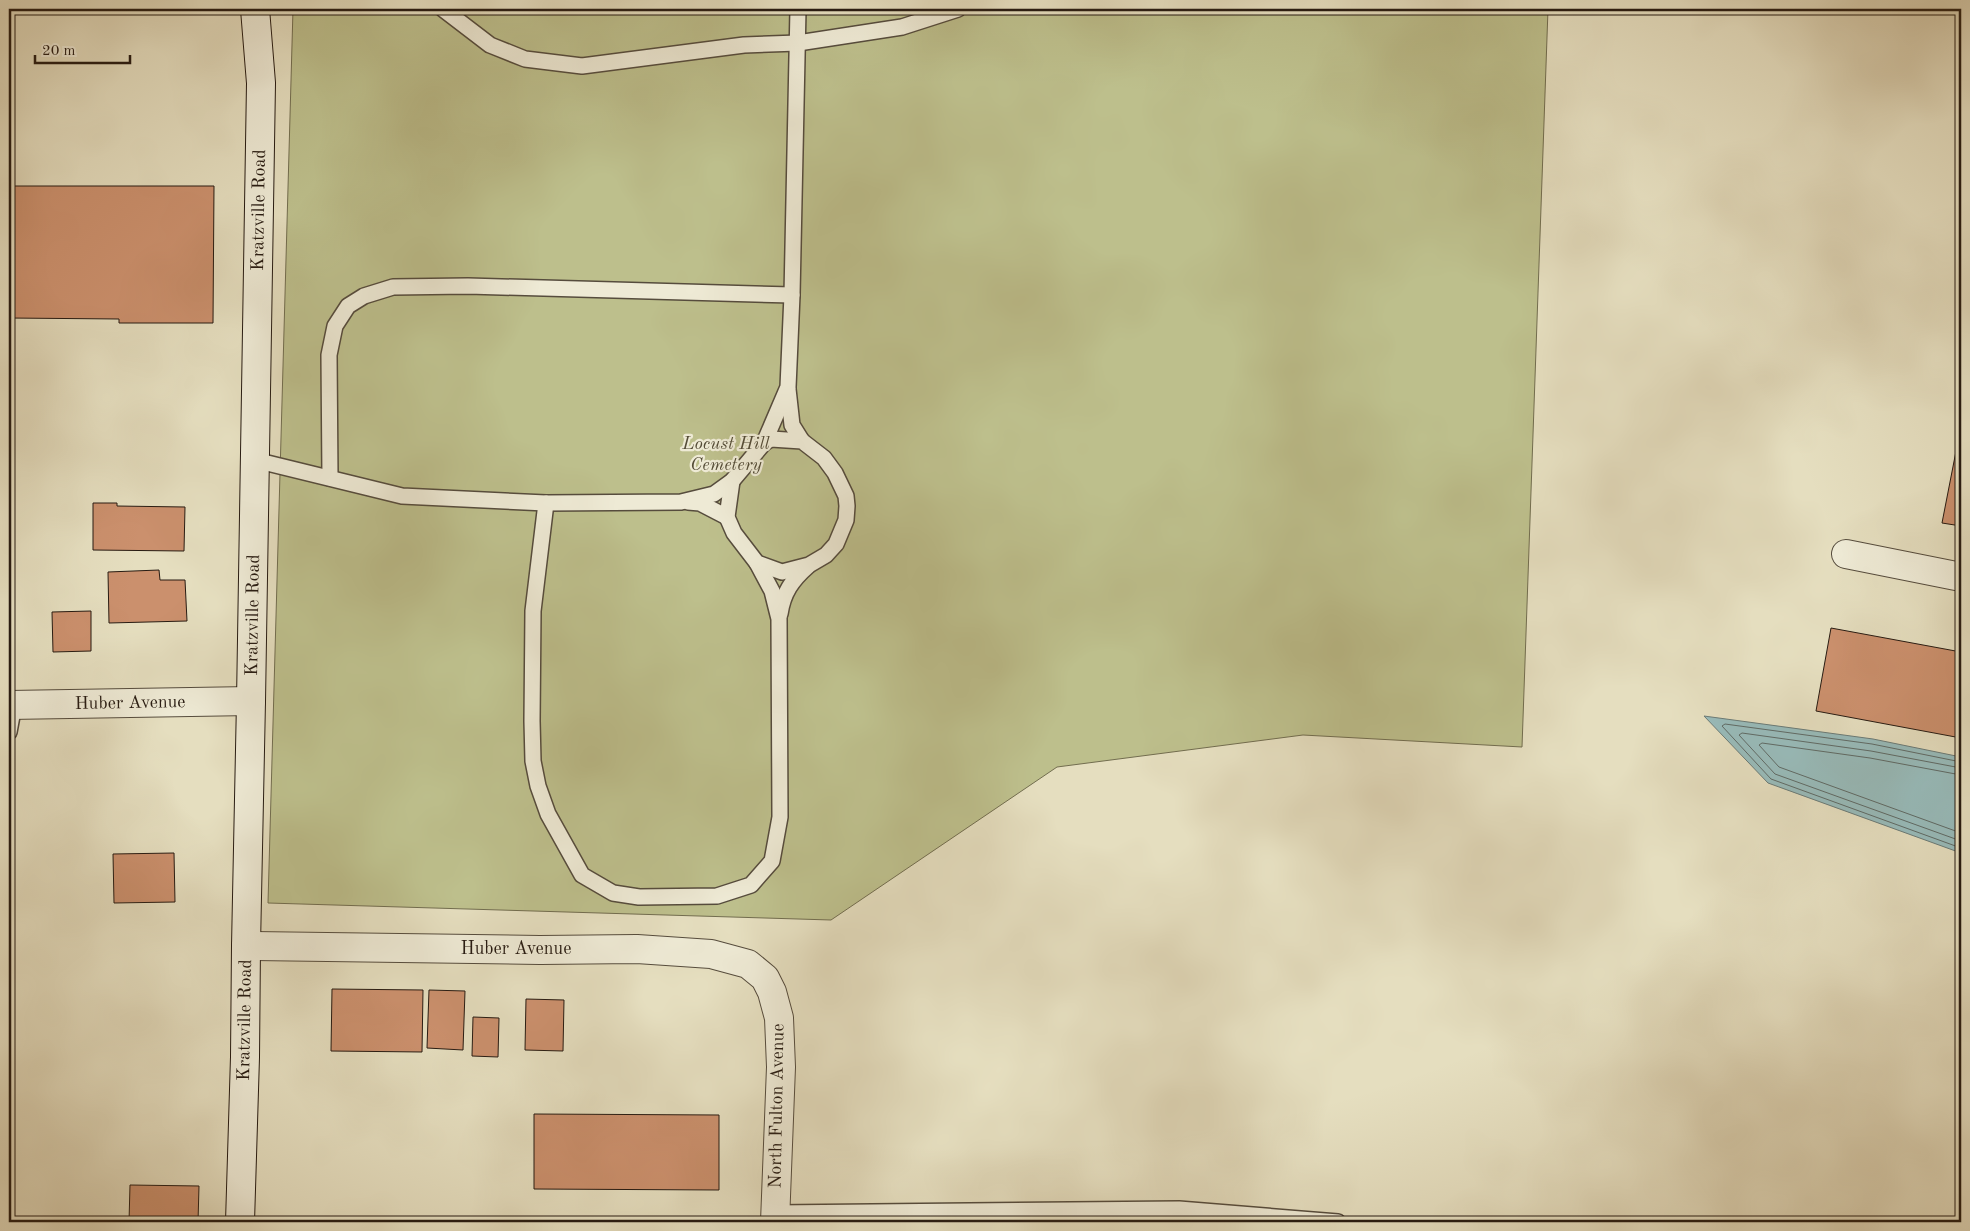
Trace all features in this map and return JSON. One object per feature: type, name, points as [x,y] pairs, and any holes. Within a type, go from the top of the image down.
[{"type":"main road","name":"Kratzville Road","points":[[240,1222],[252,700],[261,83],[255,9]]},
{"type":"main road","points":[[1846,554],[1961,577]]},
{"type":"main road","name":"Huber Avenue","points":[[11,705],[252,700]]},
{"type":"main road","name":"Huber Avenue","points":[[246,946],[540,950],[637,949],[711,954],[748,964],[765,978],[772,992]]},
{"type":"main road","name":"North Fulton Avenue","points":[[772,992],[779,1018],[781,1067],[775,1217]]},
{"type":"lane","points":[[442,9],[490,45],[525,59],[582,66],[744,45],[798,43],[902,27],[958,9]]},
{"type":"lane","points":[[546,503],[533,611],[532,720],[533,761],[538,786],[548,814],[582,875],[613,893],[639,897],[717,896],[751,885],[772,861],[780,817],[779,619],[782,598],[798,574],[826,555],[836,544],[846,520],[847,506],[846,496],[835,473],[824,458],[802,441],[792,425],[788,387],[792,295],[798,9]]},
{"type":"lane","points":[[330,478],[329,355],[335,326],[348,306],[364,296],[394,287],[468,286],[792,295]]},
{"type":"lane","points":[[681,502],[714,494],[732,481],[764,443],[788,387]]},
{"type":"lane","points":[[764,443],[771,439],[802,441]]},
{"type":"lane","points":[[255,460],[402,496],[546,503],[700,503],[726,517],[734,533],[757,563],[772,590],[779,619]]},
{"type":"lane","points":[[726,517],[732,481]]},
{"type":"lane","points":[[757,563],[782,572],[809,565]]},
{"type":"lane","points":[[9,732],[11,705]]},
{"type":"lane","points":[[775,1217],[1180,1209],[1338,1222]]},
{"type":"green space","name":"Locust Hill Cemetery","points":[[293,9],[1548,9],[1522,747],[1303,735],[1057,767],[831,920],[268,903]]},
{"type":"water","points":[[1704,716],[1873,739],[1961,757],[1961,853],[1768,783]]},
{"type":"building","points":[[9,186],[214,186],[213,323],[119,323],[119,319],[9,318]]},
{"type":"building","points":[[1958,441],[1961,441],[1961,526],[1942,523]]},
{"type":"building","points":[[93,503],[117,503],[117,506],[185,507],[184,551],[93,550]]},
{"type":"building","points":[[159,570],[160,580],[185,580],[187,621],[109,623],[108,572]]},
{"type":"building","points":[[91,611],[91,651],[53,652],[52,612]]},
{"type":"building","points":[[1831,628],[1961,652],[1961,738],[1816,711]]},
{"type":"building","points":[[174,853],[175,902],[114,903],[113,854]]},
{"type":"building","points":[[332,989],[423,990],[422,1052],[331,1051]]},
{"type":"building","points":[[429,990],[465,991],[463,1050],[427,1048]]},
{"type":"building","points":[[526,999],[564,1000],[563,1051],[525,1050]]},
{"type":"building","points":[[473,1017],[499,1018],[498,1057],[472,1056]]},
{"type":"building","points":[[534,1114],[719,1115],[719,1190],[534,1189]]},
{"type":"building","points":[[130,1185],[199,1186],[198,1222],[129,1222]]}]
